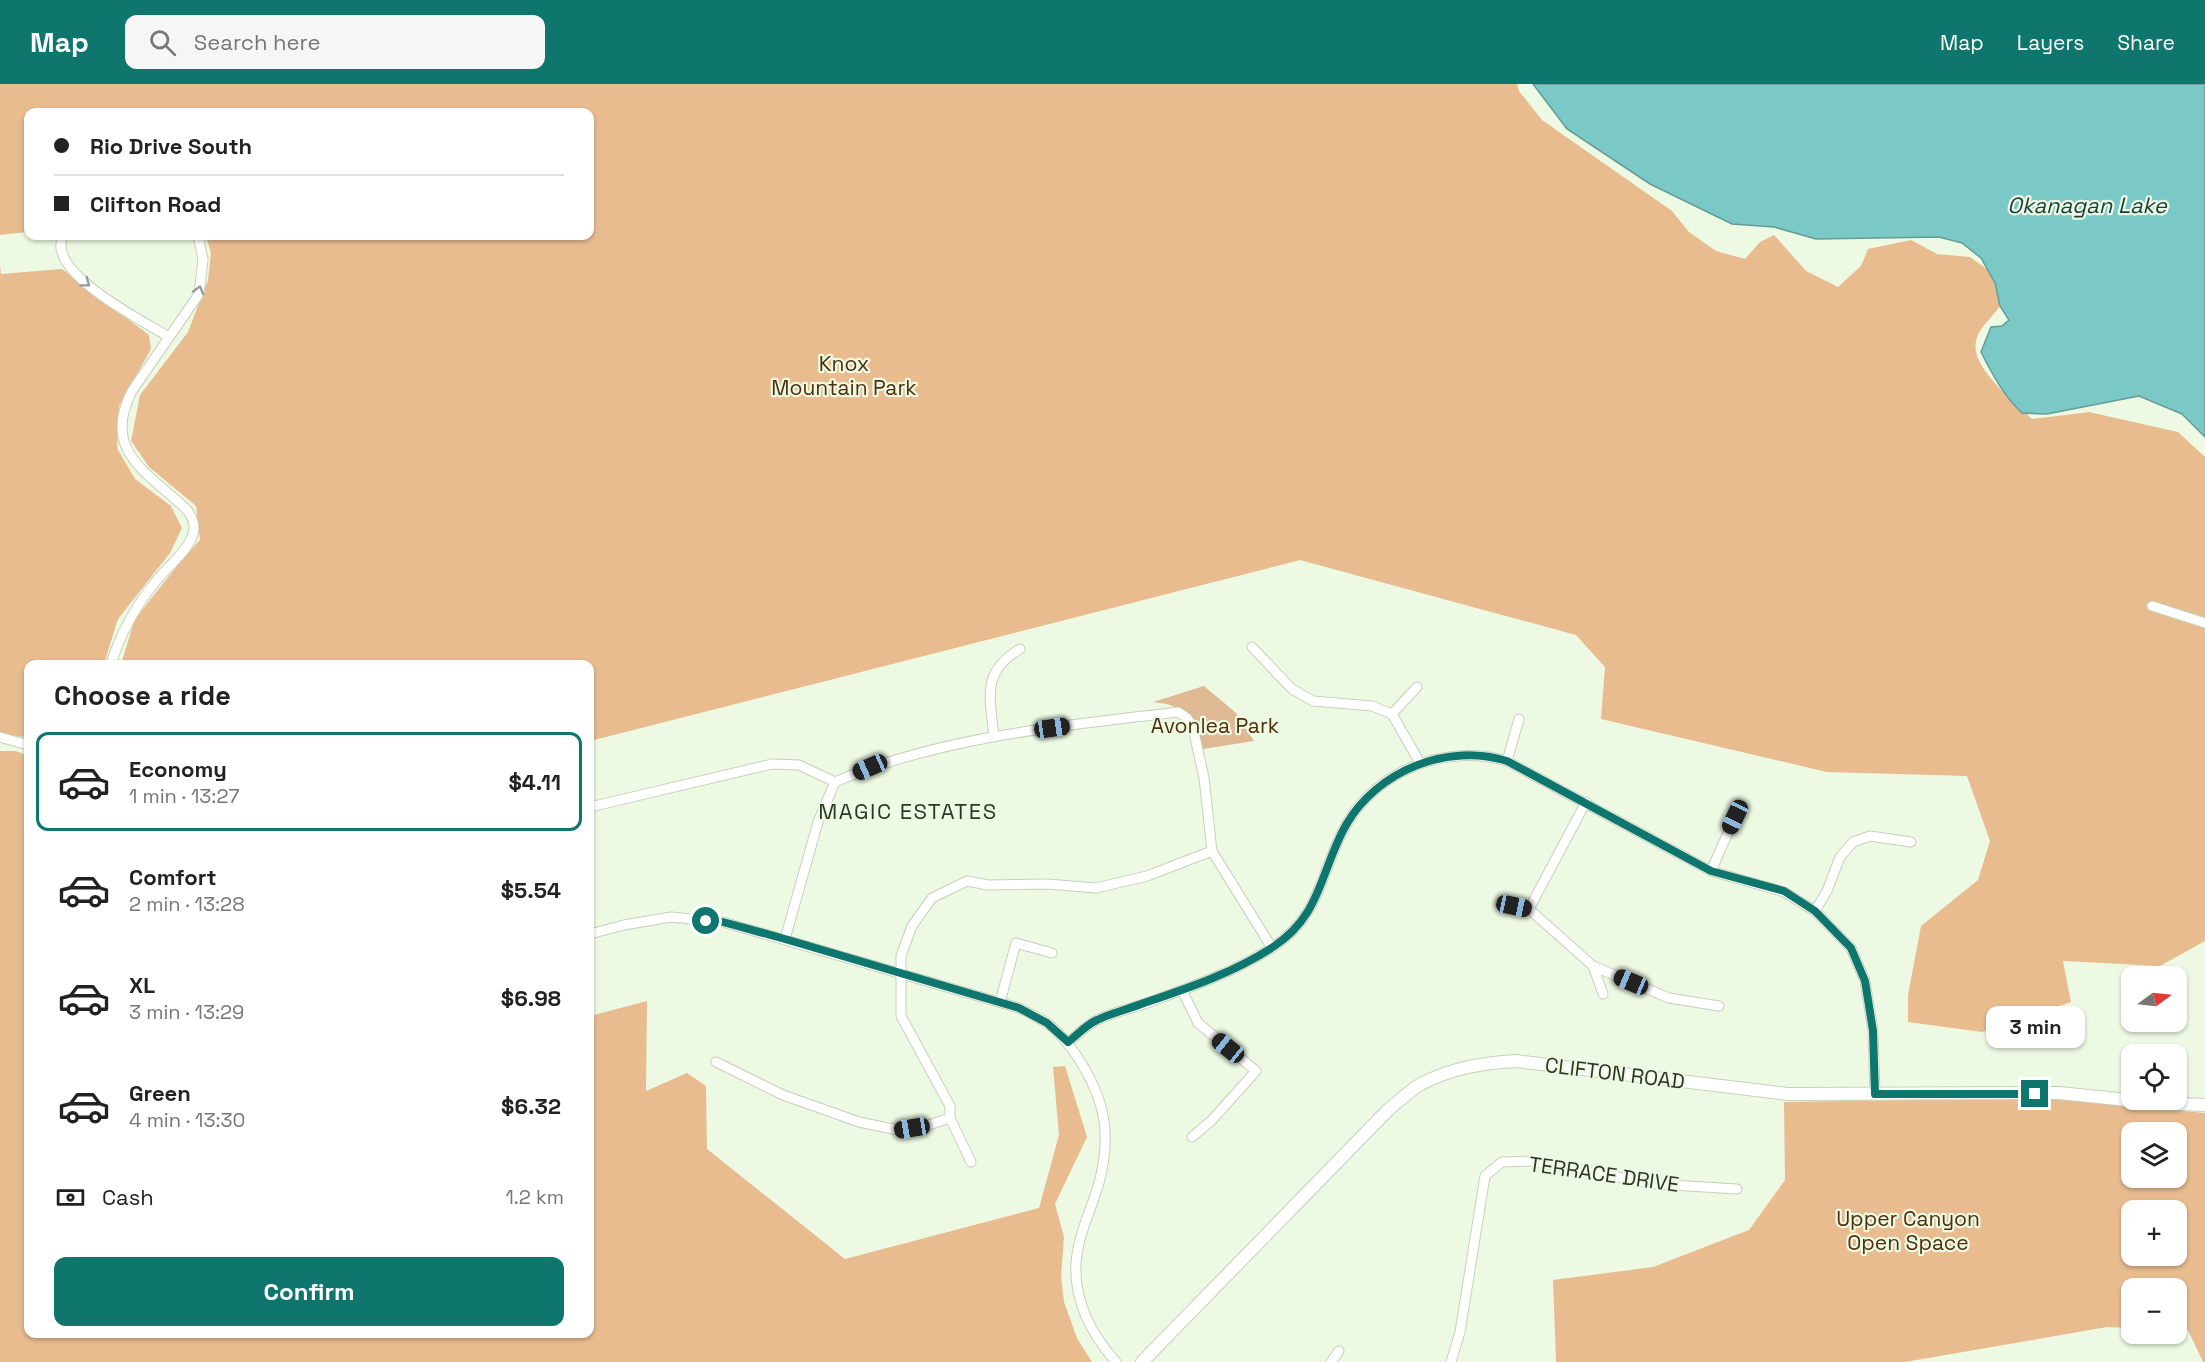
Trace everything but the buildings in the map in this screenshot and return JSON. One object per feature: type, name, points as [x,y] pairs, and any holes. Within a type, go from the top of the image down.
[{"type":"street","points":[[62,240],[60,250],[75,274],[89,286],[169,337]]},
{"type":"street","points":[[112,660],[133,612],[188,544],[193,532],[192,518],[188,511],[134,461],[125,442],[123,421],[128,400],[194,303],[201,289],[203,259],[199,240]]},
{"type":"street","points":[[2152,606],[2205,622]]},
{"type":"street","points":[[1252,647],[1292,689],[1313,701],[1372,706],[1392,714],[1420,763]]},
{"type":"street","points":[[994,737],[990,696],[993,672],[1009,656],[1020,649]]},
{"type":"street","points":[[1392,714],[1418,687]]},
{"type":"street","points":[[785,939],[818,822],[835,782],[870,767],[994,737],[1178,712],[1187,718],[1193,728],[1204,778],[1212,851],[1272,948]]},
{"type":"street","points":[[1507,761],[1519,719]]},
{"type":"street","points":[[0,737],[24,744]]},
{"type":"street","points":[[1068,1042],[1095,1021],[1239,968],[1272,948],[1293,933],[1309,912],[1346,824],[1366,798],[1395,776],[1420,763],[1456,755],[1488,756],[1507,761],[1711,871],[1784,891],[1815,911],[1851,948],[1865,981],[1873,1031],[1875,1094]]},
{"type":"street","points":[[594,806],[772,764],[799,765],[835,782]]},
{"type":"street","points":[[1529,909],[1586,802]]},
{"type":"street","points":[[1711,871],[1735,817]]},
{"type":"street","points":[[1815,911],[1827,891],[1840,857],[1853,842],[1870,836],[1911,842]]},
{"type":"street","points":[[971,1162],[950,1118],[950,1106],[901,1016],[901,956],[912,926],[932,898],[967,881],[988,885],[1047,884],[1096,888],[1147,876],[1212,851]]},
{"type":"street","points":[[1500,903],[1529,909],[1593,966],[1669,998],[1719,1006]]},
{"type":"street","points":[[594,933],[671,916],[723,922],[1000,1002],[1019,1008],[1047,1023],[1068,1042],[1091,1078],[1100,1098],[1106,1125],[1106,1150],[1100,1181],[1080,1240],[1076,1263],[1078,1291],[1087,1320],[1100,1344],[1116,1362]]},
{"type":"street","points":[[1000,1002],[1017,943],[1052,953]]},
{"type":"street","points":[[1593,966],[1602,994]]},
{"type":"street","points":[[1182,990],[1198,1023],[1256,1071],[1212,1120],[1192,1137]]},
{"type":"street","name":"CLIFTON ROAD","points":[[1142,1362],[1388,1110],[1420,1085],[1452,1070],[1485,1063],[1516,1061],[1788,1094],[2059,1094],[2157,1103],[2205,1104]]},
{"type":"street","points":[[716,1062],[783,1095],[859,1122],[898,1130],[926,1126],[950,1118]]},
{"type":"street","name":"TERRACE DRIVE","points":[[1451,1362],[1460,1332],[1485,1176],[1502,1162],[1531,1161],[1655,1184],[1737,1189]]},
{"type":"street","points":[[1331,1362],[1339,1351]]},
{"type":"green space","name":"Knox Mountain Park","points":[[0,84],[1517,84],[1519,91],[1542,120],[1672,211],[1689,232],[1716,251],[1745,259],[1760,242],[1774,235],[1806,271],[1838,287],[1861,266],[1868,249],[1911,240],[1937,254],[1970,257],[1991,272],[2000,306],[1983,327],[1976,341],[1976,351],[1980,362],[1995,384],[2032,419],[2089,412],[2178,432],[2205,457],[2205,941],[2160,966],[2063,961],[2071,1002],[1982,1032],[1908,1022],[1908,995],[1921,926],[1978,880],[1990,841],[1967,776],[1827,772],[1601,719],[1605,667],[1576,635],[1300,560],[594,740],[594,660],[122,660],[135,619],[200,540],[196,506],[149,467],[131,441],[140,395],[188,332],[208,280],[211,253],[207,240],[594,240],[594,108],[24,108],[24,232],[0,235]]},
{"type":"green space","points":[[0,266],[1,274],[62,269],[149,335],[151,349],[119,406],[117,448],[135,479],[171,506],[182,528],[170,553],[118,619],[105,660],[24,660],[24,737],[0,733]]},
{"type":"green space","name":"Avonlea Park","points":[[1204,686],[1236,713],[1254,741],[1197,750],[1183,710],[1153,702]]},
{"type":"green space","points":[[0,751],[16,751],[24,754],[24,1338],[594,1338],[594,1015],[647,1001],[646,1091],[687,1073],[706,1086],[707,1149],[845,1259],[1039,1208],[1059,1135],[1053,1067],[1065,1066],[1087,1137],[1055,1204],[1064,1237],[1061,1276],[1064,1302],[1077,1338],[1092,1362],[0,1362]]},
{"type":"green space","name":"Upper Canyon Open Space","points":[[2057,1099],[2121,1105],[2121,1110],[2173,1110],[2205,1113],[2205,1362],[2187,1330],[2187,1278],[2121,1278],[2121,1328],[2107,1327],[1905,1362],[1556,1362],[1553,1280],[1653,1267],[1749,1230],[1785,1180],[1784,1102]]},
{"type":"water","name":"Okanagan Lake","points":[[1533,84],[2205,84],[2205,437],[2182,414],[2139,396],[2047,414],[2022,413],[2004,392],[1981,352],[1991,327],[2002,326],[2009,320],[2000,306],[1995,283],[1981,258],[1962,243],[1939,237],[1816,239],[1774,227],[1732,224],[1650,184],[1567,129]]},
{"type":"district","name":"MAGIC ESTATES","points":[[908,811]]},
{"type":"route","points":[[706,921],[723,922],[785,939],[1019,1008],[1047,1023],[1068,1042],[1095,1021],[1239,968],[1293,933],[1309,912],[1346,824],[1366,798],[1395,776],[1420,763],[1456,755],[1496,757],[1586,802],[1711,871],[1784,891],[1815,911],[1851,948],[1865,981],[1873,1031],[1875,1094],[2035,1094]]}]
